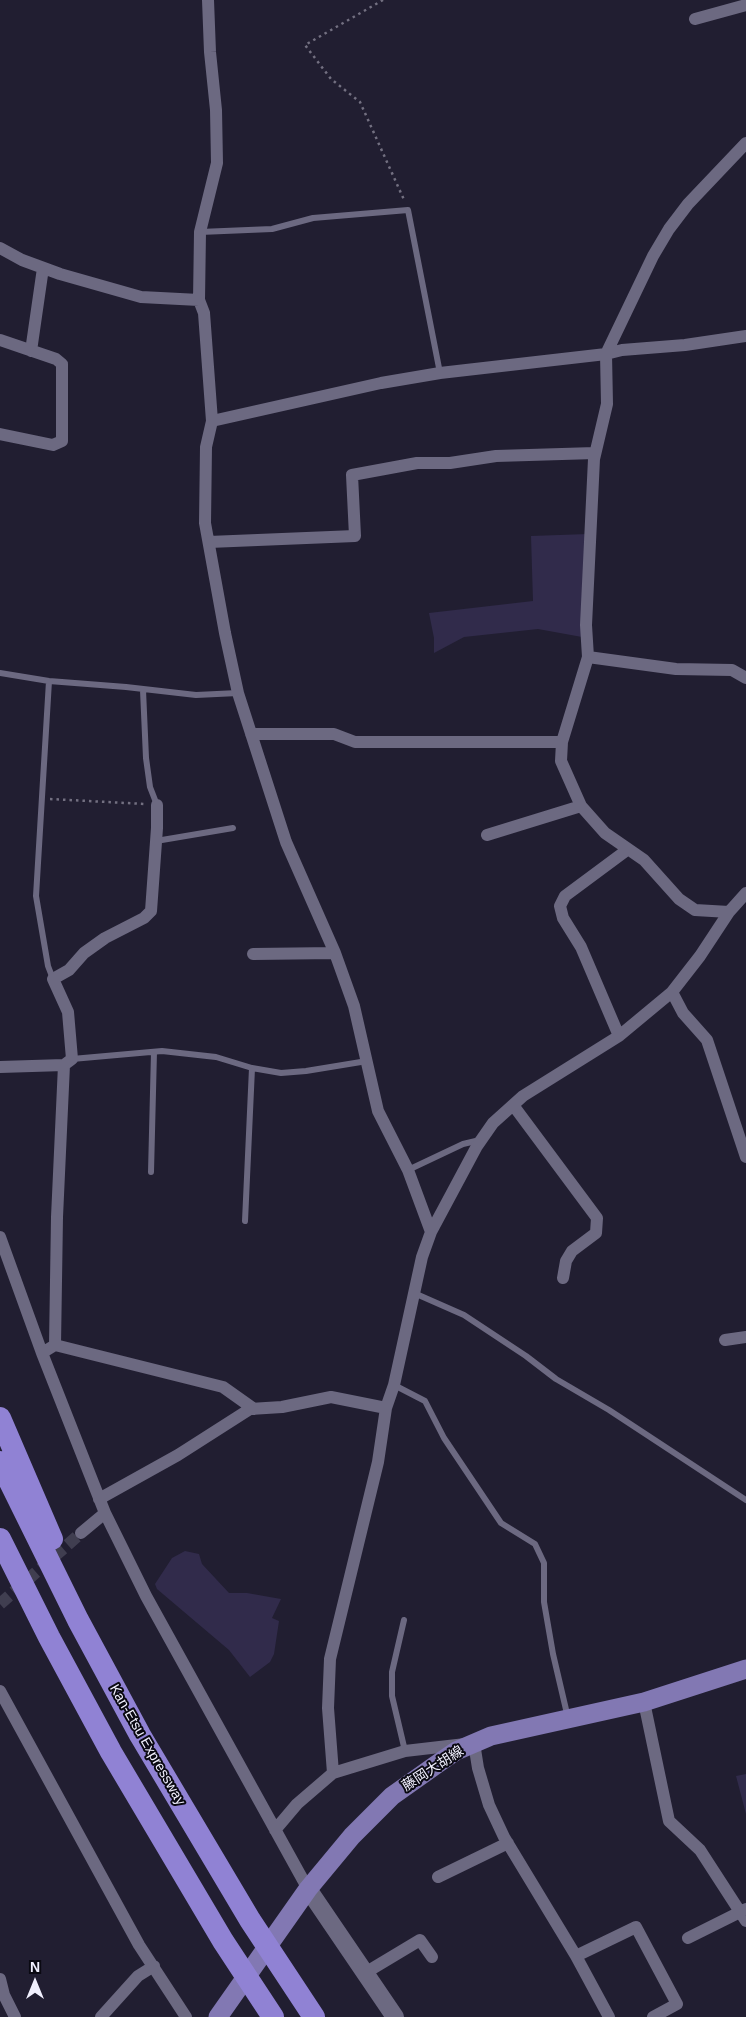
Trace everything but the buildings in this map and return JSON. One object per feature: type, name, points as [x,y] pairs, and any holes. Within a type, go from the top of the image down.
[{"type":"highway","points":[[0,1418],[95,1638],[140,1735]]},
{"type":"highway","name":"Kan-Etsu Expressway","points":[[0,1462],[78,1620],[140,1735],[250,1920],[314,2017]]},
{"type":"highway","points":[[0,1540],[49,1637],[111,1752],[219,1943]]},
{"type":"highway","points":[[0,1560],[86,1728],[144,1832],[264,2011]]},
{"type":"main road","name":"藤岡大胡線","points":[[218,2017],[308,1889],[357,1831],[386,1801],[456,1751],[510,1731],[644,1702],[746,1669]]},
{"type":"street","points":[[208,0],[210,52],[216,110],[217,164],[200,232],[199,300],[204,313],[212,420],[206,447],[205,523],[238,693],[251,734],[286,842],[335,953],[354,1006],[378,1110],[408,1170],[431,1232]]},
{"type":"street","points":[[695,20],[746,6]]},
{"type":"street","points":[[729,912],[695,910],[679,898],[644,860],[605,833],[581,806],[561,761],[562,742],[588,657],[586,625],[595,453],[607,404],[606,354],[653,256],[669,228],[688,204],[746,143]]},
{"type":"street","points":[[0,248],[43,268],[141,297],[199,300]]},
{"type":"street","points":[[31,351],[43,268]]},
{"type":"street","points":[[212,420],[440,373],[606,354],[622,350],[685,346],[746,336]]},
{"type":"street","points":[[0,340],[56,359],[62,364],[62,442],[53,445],[0,434]]},
{"type":"street","points":[[209,542],[355,536],[352,475],[417,463],[450,463],[496,456],[595,453]]},
{"type":"street","points":[[588,657],[676,669],[732,670],[746,678]]},
{"type":"street","points":[[251,734],[334,734],[355,742],[562,742]]},
{"type":"street","points":[[55,1345],[56,1217],[68,1062],[68,1012],[53,979],[68,970],[84,953],[105,938],[144,918],[151,911],[157,805]]},
{"type":"street","points":[[487,835],[581,806]]},
{"type":"street","points":[[619,1036],[581,947],[563,918],[560,906],[565,896],[627,850]]},
{"type":"street","points":[[332,1772],[328,1708],[330,1659],[378,1462],[386,1408],[394,1385],[422,1257],[431,1232],[481,1140],[493,1123],[523,1096],[619,1036],[672,992],[700,956],[729,912],[746,894]]},
{"type":"street","points":[[253,954],[335,953]]},
{"type":"street","points":[[672,992],[682,1013],[707,1040],[746,1157]]},
{"type":"street","points":[[0,1066],[68,1062]]},
{"type":"street","points":[[513,1105],[597,1218],[596,1233],[572,1251],[566,1261],[563,1278]]},
{"type":"street","points":[[0,1237],[42,1354],[99,1499],[146,1596],[308,1889],[395,2017]]},
{"type":"street","points":[[725,1340],[746,1337]]},
{"type":"street","points":[[42,1354],[55,1345],[223,1387],[254,1408]]},
{"type":"street","points":[[99,1499],[178,1455],[250,1409],[282,1407],[331,1397],[386,1408]]},
{"type":"street","points":[[81,1533],[105,1513]]},
{"type":"street","points":[[0,1691],[134,1936],[186,2017]]},
{"type":"street","points":[[644,1702],[669,1821],[700,1850],[744,1914],[688,1938]]},
{"type":"street","points":[[275,1830],[297,1804],[332,1772],[405,1751],[474,1743],[478,1768],[489,1805],[508,1843],[576,1956],[609,2017]]},
{"type":"street","points":[[438,1877],[508,1843]]},
{"type":"street","points":[[576,1956],[636,1926],[677,2004],[653,2017]]},
{"type":"street","points":[[365,1973],[420,1940],[432,1958]]},
{"type":"street","points":[[101,2017],[138,1976],[154,1966]]},
{"type":"street","points":[[0,1979],[4,1995],[16,2017]]},
{"type":"lane","points":[[200,232],[272,229],[313,218],[408,210],[440,373]]},
{"type":"lane","points":[[0,673],[49,681],[196,695],[238,693]]},
{"type":"lane","points":[[49,681],[36,896],[48,966],[53,979]]},
{"type":"lane","points":[[143,690],[146,758],[150,787],[157,805]]},
{"type":"lane","points":[[156,841],[233,828]]},
{"type":"lane","points":[[68,1062],[154,1052],[216,1057],[252,1068],[289,1072],[367,1061]]},
{"type":"lane","points":[[151,1172],[154,1052]]},
{"type":"lane","points":[[245,1221],[252,1068]]},
{"type":"lane","points":[[408,1170],[463,1144],[481,1140]]},
{"type":"lane","points":[[414,1293],[464,1316],[526,1356],[556,1379],[609,1410],[746,1500]]},
{"type":"lane","points":[[394,1385],[425,1401],[444,1438],[501,1523],[535,1544],[544,1563],[544,1602],[552,1654],[568,1719]]},
{"type":"lane","points":[[404,1620],[392,1672],[392,1696],[405,1751]]},
{"type":"path","points":[[383,0],[305,45],[331,79],[360,102],[399,185],[408,210]]},
{"type":"path","points":[[41,798],[157,805]]},
{"type":"shaded area","points":[[588,534],[582,637],[538,629],[464,637],[434,653],[434,638],[429,613],[533,601],[531,536]]},
{"type":"shaded area","points":[[185,1551],[199,1554],[202,1564],[229,1593],[247,1593],[281,1599],[272,1618],[279,1621],[274,1654],[270,1662],[250,1677],[229,1650],[157,1589],[155,1584],[172,1558]]},
{"type":"shaded area","points":[[746,1774],[746,1814],[736,1776]]},
{"type":"tunnel","points":[[0,1604],[81,1533]]}]
